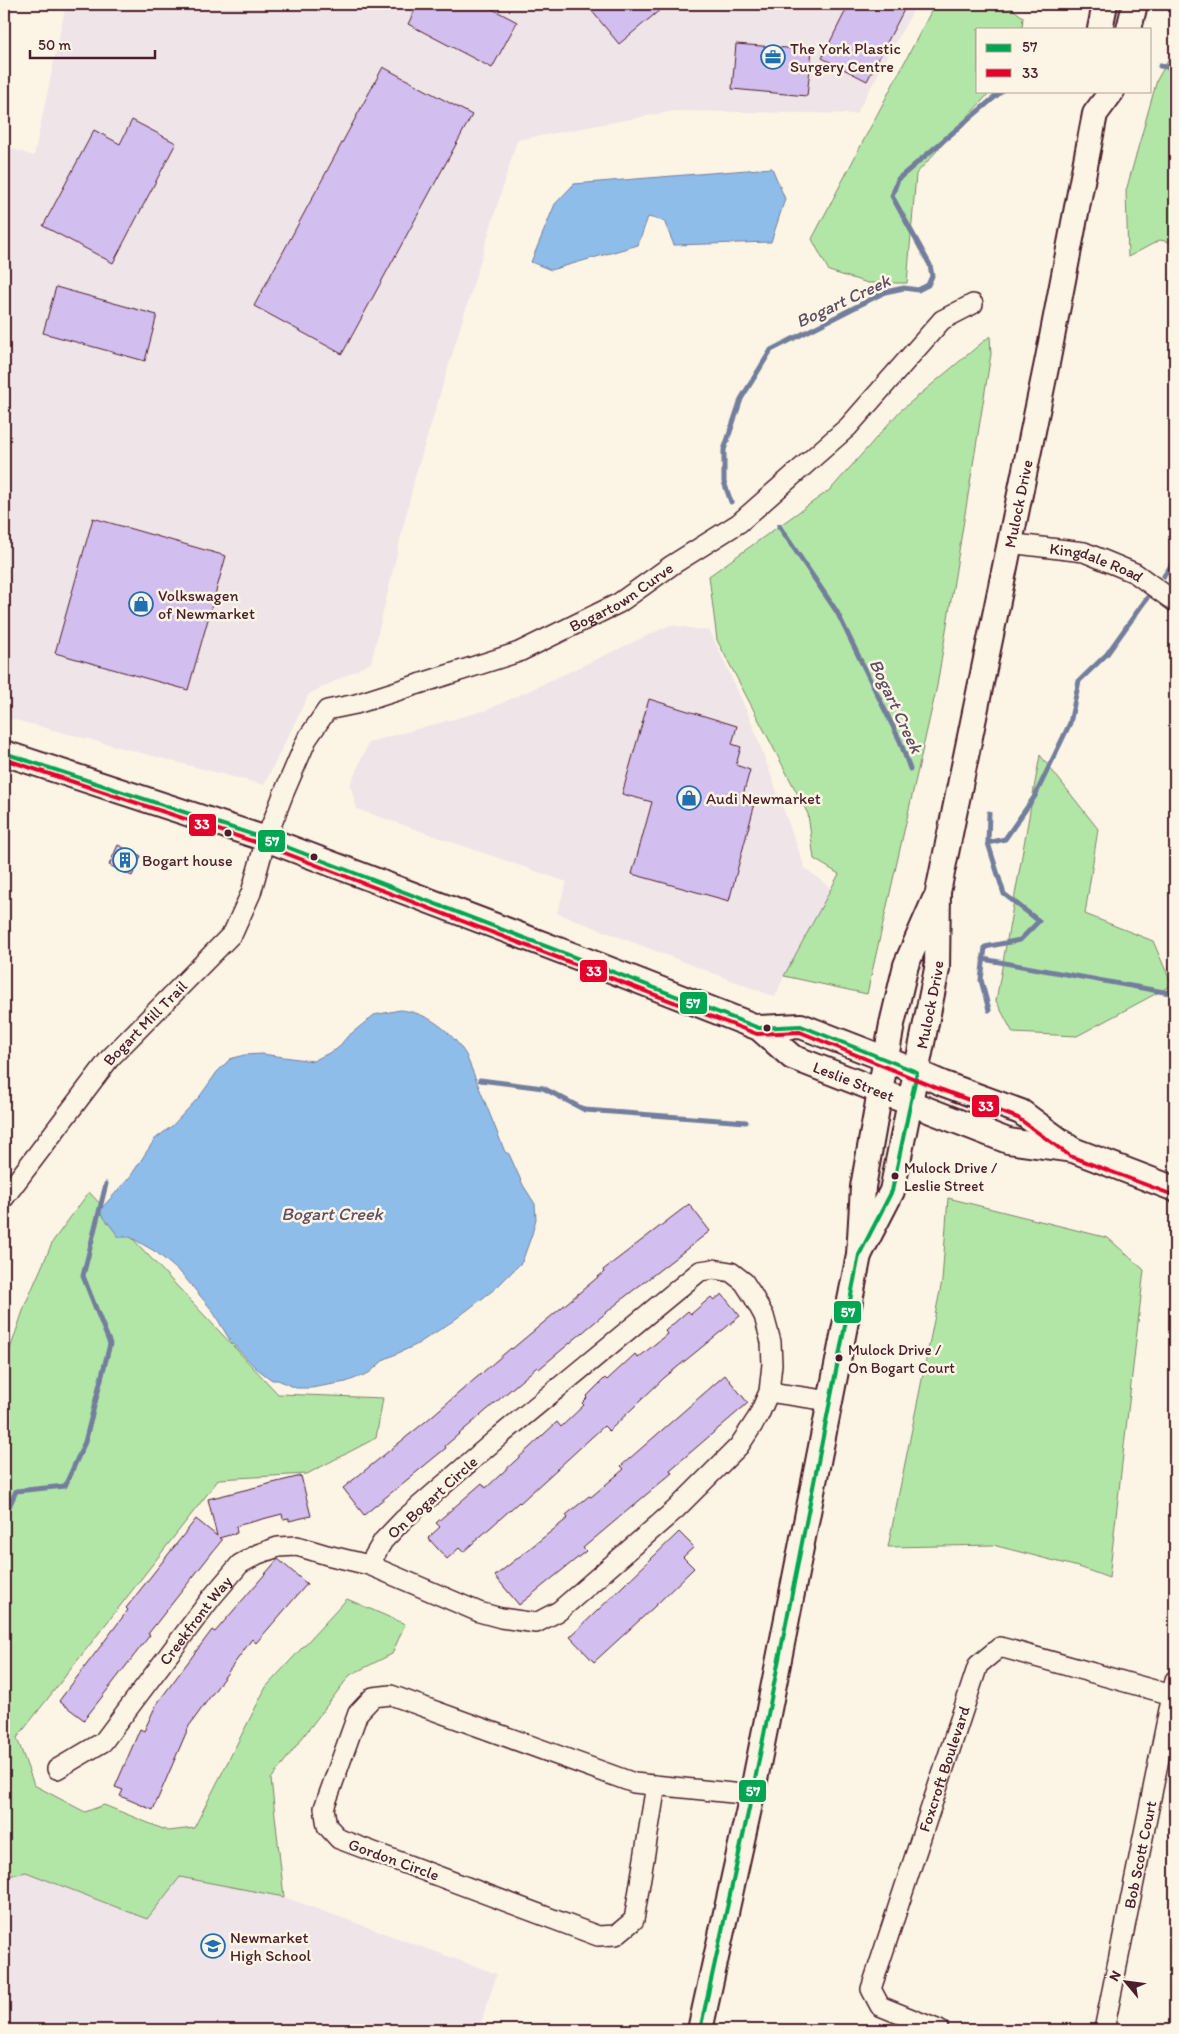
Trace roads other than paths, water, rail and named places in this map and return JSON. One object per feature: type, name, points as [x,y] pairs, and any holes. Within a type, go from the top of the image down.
[{"type":"main road","points":[[1100,28],[1105,4]]},
{"type":"main road","points":[[1129,28],[1135,4]]},
{"type":"main road","name":"Mulock Drive","points":[[858,1255],[892,1191],[911,1103],[937,969],[938,892],[1008,543],[1050,348],[1095,114],[1089,92]]},
{"type":"main road","name":"Mulock Drive","points":[[1095,114],[1111,92]]},
{"type":"main road","name":"Leslie Street","points":[[4,753],[266,839],[759,1028],[792,1057],[1008,1141],[1073,1150],[1175,1189]]},
{"type":"main road","name":"Mulock Drive","points":[[700,2030],[752,1796],[858,1255],[863,1187],[886,1059],[906,965],[938,892]]},
{"type":"main road","name":"Leslie Street","points":[[759,1028],[800,1026],[886,1059],[944,1084],[1021,1112],[1073,1150]]},
{"type":"street","name":"Bogartown Curve","points":[[266,839],[307,739],[326,710],[356,704],[519,652],[619,603],[672,565],[739,523],[848,427],[942,320],[973,304]]},
{"type":"street","name":"Kingdale Road","points":[[1008,543],[1084,552],[1135,573],[1175,602]]},
{"type":"street","name":"Bogart Mill Trail","points":[[4,1198],[110,1058],[233,934],[250,893],[266,839]]},
{"type":"street","name":"On Bogart Circle","points":[[714,1269],[731,1272],[744,1282],[753,1296],[764,1316],[771,1342],[772,1364],[769,1392],[758,1418],[739,1446],[676,1509],[559,1611],[536,1623],[521,1622],[479,1612],[369,1565],[383,1541],[404,1520],[501,1435],[700,1271],[714,1269]]},
{"type":"street","points":[[769,1392],[830,1401]]},
{"type":"street","name":"Creekfront Way","points":[[57,1769],[103,1742],[212,1597],[240,1564],[278,1546],[297,1546],[369,1565]]},
{"type":"street","name":"Foxcroft Boulevard","points":[[939,2030],[880,2006],[871,1989],[978,1665],[1000,1647],[1174,1687]]},
{"type":"street","name":"Bob Scott Court","points":[[1104,2030],[1174,1687]]},
{"type":"street","name":"Gordon Circle","points":[[656,1785],[634,1920],[616,1935],[598,1936],[339,1839],[327,1826],[324,1808],[358,1712],[372,1697],[390,1696],[634,1783],[656,1785],[752,1796]]},
{"type":"water","points":[[772,168],[785,199],[771,242],[674,245],[664,221],[648,217],[638,245],[551,270],[531,262],[555,204],[574,184]]},
{"type":"water","name":"Bogart Creek","points":[[400,1010],[420,1015],[438,1025],[454,1039],[466,1055],[505,1152],[509,1154],[523,1185],[535,1204],[536,1219],[532,1234],[522,1262],[496,1288],[453,1321],[416,1345],[385,1359],[369,1373],[346,1382],[311,1388],[296,1388],[278,1380],[272,1380],[256,1368],[231,1342],[212,1310],[181,1273],[156,1252],[130,1237],[119,1237],[99,1211],[130,1177],[155,1139],[172,1126],[200,1096],[217,1072],[230,1059],[244,1055],[262,1054],[313,1061],[337,1049],[347,1037],[374,1015]]},
{"type":"waterway","name":"Bogart Creek","points":[[1160,66],[1175,68]]},
{"type":"waterway","name":"Bogart Creek","points":[[731,502],[724,482],[724,450],[741,399],[771,350],[885,292],[904,288],[918,290],[928,285],[932,276],[930,265],[892,196],[898,179],[1001,92]]},
{"type":"waterway","name":"Bogart Creek","points":[[779,526],[837,612],[900,741],[910,769]]},
{"type":"waterway","points":[[1164,576],[1175,560]]},
{"type":"waterway","points":[[988,843],[1005,839],[1035,796],[1070,723],[1079,681],[1107,654],[1147,598]]},
{"type":"waterway","name":"Bogart Creek","points":[[989,813],[988,843],[1004,894],[1039,921],[1020,940],[985,947],[981,980],[989,1010]]},
{"type":"waterway","points":[[983,959],[1175,994]]},
{"type":"waterway","name":"Bogart Creek","points":[[480,1080],[543,1088],[585,1110],[746,1122]]},
{"type":"waterway","name":"Bogart Creek","points":[[4,1518],[16,1491],[65,1486],[85,1442],[110,1344],[83,1276],[106,1184]]},
{"type":"place","name":"The York Plastic Surgery Centre","points":[[773,57]]},
{"type":"place","name":"Volkswagen of Newmarket","points":[[141,604]]},
{"type":"place","name":"Audi Newmarket","points":[[689,798]]},
{"type":"place","name":"Bogart house","points":[[125,860]]},
{"type":"place","name":"Mulock Drive / Leslie Street","points":[[895,1176]]},
{"type":"place","name":"Mulock Drive / On Bogart Court","points":[[839,1358]]},
{"type":"place","name":"Newmarket High School","points":[[213,1946]]}]
